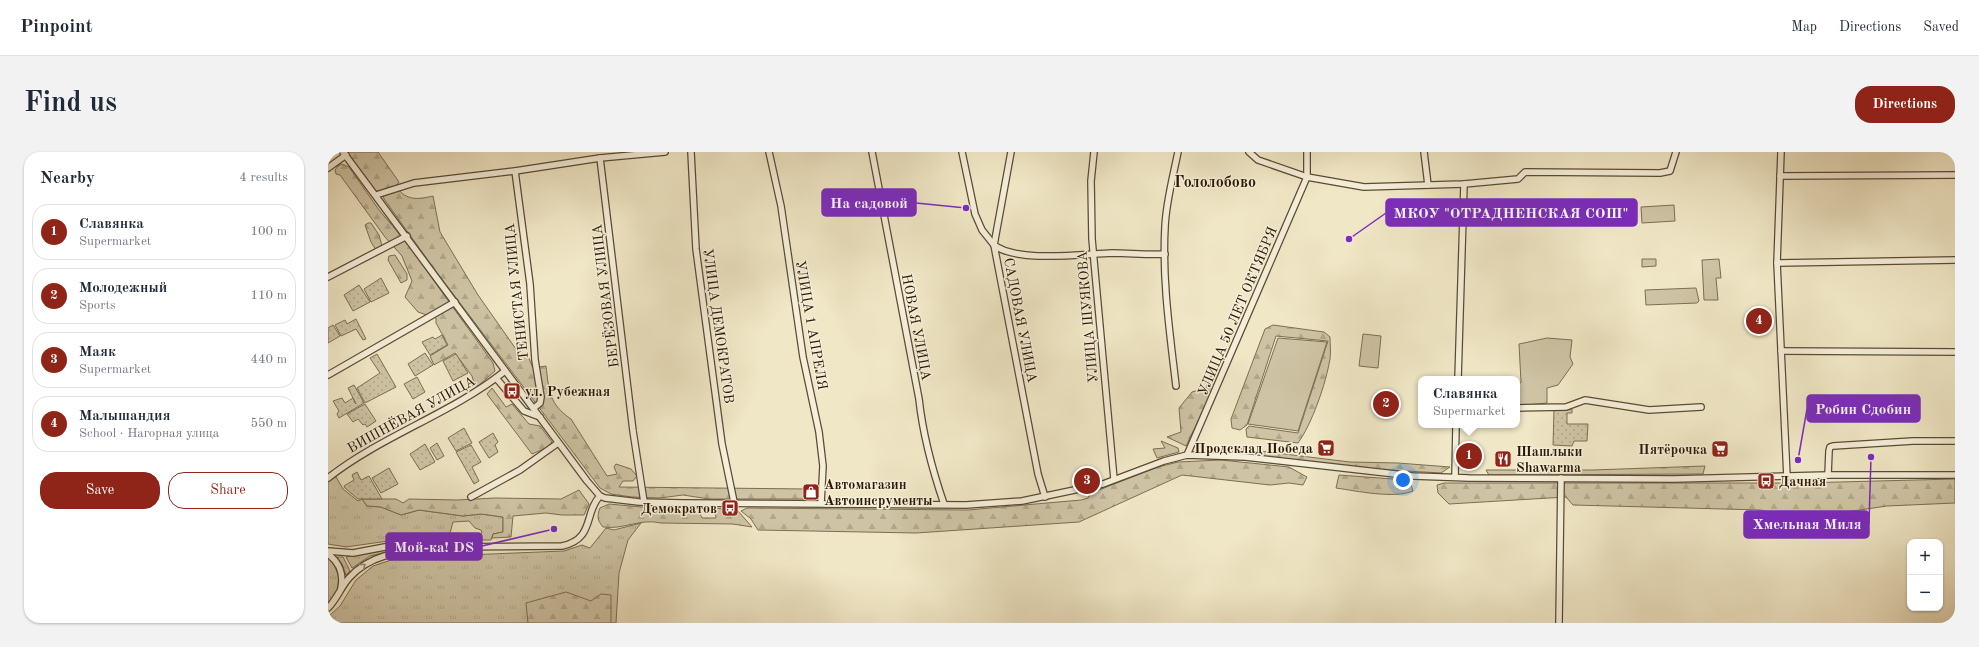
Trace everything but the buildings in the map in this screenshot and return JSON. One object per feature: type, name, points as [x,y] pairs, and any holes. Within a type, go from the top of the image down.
[{"type":"street","points":[[376,195],[414,182],[515,171],[600,158],[665,152]]},
{"type":"street","name":"УЛИЦА ДЕМОКРАТОВ","points":[[691,152],[696,248],[722,444],[734,502]]},
{"type":"street","name":"УЛИЦА 1 АПРЕЛЯ","points":[[769,152],[781,206],[804,358],[819,432],[823,466],[821,503]]},
{"type":"street","name":"НОВАЯ УЛИЦА","points":[[872,152],[919,399],[923,435],[930,464],[944,504]]},
{"type":"street","name":"САДОВАЯ УЛИЦА","points":[[962,152],[975,214],[982,230],[994,245],[1038,474],[1045,497]]},
{"type":"street","points":[[1011,152],[994,245],[1002,251],[1018,254],[1065,256],[1113,253],[1165,254]]},
{"type":"street","name":"УЛИЦА ШУЯКОВА","points":[[1094,152],[1091,196],[1093,254],[1114,479]]},
{"type":"street","points":[[1176,386],[1165,290],[1165,254],[1168,198],[1178,152]]},
{"type":"street","points":[[1250,152],[1258,160],[1307,177],[1364,187],[1464,184],[1518,179],[1525,172],[1660,173],[1670,171],[1676,152]]},
{"type":"street","name":"УЛИЦА 50 ЛЕТ ОКТЯБРЯ","points":[[1187,455],[1307,177],[1307,152]]},
{"type":"street","points":[[1424,152],[1428,185]]},
{"type":"street","points":[[1781,152],[1777,263],[1787,477]]},
{"type":"street","points":[[328,168],[344,154],[407,236],[587,482],[600,496],[611,499],[644,502],[944,504],[1000,502],[1045,497],[1103,484],[1164,461],[1187,455],[1245,456],[1413,476],[1674,479],[1828,475],[1955,475]]},
{"type":"street","name":"БЕРЁЗОВАЯ УЛИЦА","points":[[600,158],[632,423],[644,502]]},
{"type":"street","name":"ТЕНИСТАЯ УЛИЦА","points":[[515,171],[530,284],[535,360],[541,397],[540,403],[534,408]]},
{"type":"street","points":[[1780,176],[1955,175]]},
{"type":"street","points":[[1458,376],[1464,184]]},
{"type":"street","points":[[328,277],[407,236]]},
{"type":"street","points":[[1777,263],[1955,260]]},
{"type":"street","points":[[328,375],[455,302]]},
{"type":"street","points":[[1781,352],[1955,352]]},
{"type":"street","name":"ВИШНЁВАЯ УЛИЦА","points":[[328,478],[358,457],[485,387],[505,371]]},
{"type":"street","points":[[496,378],[524,411],[540,417]]},
{"type":"street","points":[[1520,408],[1566,407],[1585,400],[1649,410],[1701,407]]},
{"type":"street","points":[[1455,477],[1456,428]]},
{"type":"street","points":[[1828,475],[1829,451],[1834,446],[1906,441],[1955,441]]},
{"type":"street","points":[[471,497],[520,470],[558,442]]},
{"type":"street","points":[[1559,623],[1561,478]]},
{"type":"street","points":[[328,553],[352,553],[406,545],[442,547],[533,547],[567,545],[576,541],[582,535],[600,496]]},
{"type":"street","points":[[329,606],[338,596],[350,577],[370,561],[390,554],[442,547]]},
{"type":"street","points":[[328,553],[335,561],[341,572],[342,584],[338,596]]},
{"type":"green space","points":[[347,152],[378,152],[399,182],[392,188],[376,191]]},
{"type":"green space","points":[[342,164],[349,167],[379,210],[406,242],[493,363],[495,371],[478,386],[474,383],[472,376],[455,353],[434,365],[430,356],[448,345],[436,323],[436,318],[418,312],[405,297],[412,281],[402,256],[385,237],[340,175],[336,174],[335,170]]},
{"type":"green space","points":[[399,190],[410,198],[433,196],[440,232],[478,295],[518,352],[528,356],[533,368],[546,366],[549,390],[554,402],[558,408],[571,419],[607,476],[617,474],[614,467],[616,464],[631,469],[637,476],[633,481],[623,481],[619,487],[809,489],[808,499],[709,499],[683,495],[660,498],[632,497],[611,494],[600,488],[438,274],[384,199],[383,195]]},
{"type":"green space","points":[[1674,205],[1675,221],[1642,223],[1641,207]]},
{"type":"green space","points":[[371,223],[379,235],[382,246],[376,250],[371,242],[365,225]]},
{"type":"green space","points":[[395,255],[407,274],[407,280],[401,283],[388,260],[389,256]]},
{"type":"green space","points":[[1642,259],[1656,259],[1656,266],[1642,267]]},
{"type":"green space","points":[[1719,259],[1721,278],[1716,278],[1718,300],[1704,300],[1702,260]]},
{"type":"green space","points":[[381,278],[389,293],[371,302],[364,289]]},
{"type":"green space","points":[[359,285],[370,302],[353,311],[344,295]]},
{"type":"green space","points":[[1696,288],[1699,301],[1697,303],[1646,305],[1645,290]]},
{"type":"green space","points":[[356,319],[366,339],[363,340],[356,329],[341,336],[335,325],[345,320],[347,324]]},
{"type":"green space","points":[[333,325],[340,336],[328,343],[328,328]]},
{"type":"green space","points":[[1273,325],[1324,332],[1330,337],[1330,359],[1322,391],[1308,425],[1298,443],[1247,437],[1246,429],[1249,426],[1298,433],[1328,341],[1276,336],[1247,425],[1240,430],[1232,428],[1231,419],[1265,329]]},
{"type":"green space","points":[[1363,334],[1381,336],[1378,368],[1359,366]]},
{"type":"green space","points":[[442,335],[447,345],[430,355],[422,342],[433,337],[435,339]]},
{"type":"green space","points":[[1278,338],[1327,342],[1298,431],[1248,424]]},
{"type":"green space","points":[[1547,338],[1572,340],[1570,357],[1573,364],[1558,385],[1547,388],[1547,403],[1520,406],[1521,382],[1519,344]]},
{"type":"green space","points":[[1022,349],[1026,349],[1030,361],[1027,370],[1023,360]]},
{"type":"green space","points":[[425,353],[433,365],[415,376],[408,364]]},
{"type":"green space","points":[[377,354],[396,387],[365,403],[357,388],[380,373],[370,358]]},
{"type":"green space","points":[[456,354],[468,373],[453,381],[443,361]]},
{"type":"green space","points":[[1223,369],[1186,446],[1167,437],[1181,432],[1179,408],[1192,392],[1206,388],[1212,372]]},
{"type":"green space","points":[[417,377],[425,392],[413,399],[404,384]]},
{"type":"green space","points":[[354,385],[364,403],[339,418],[337,414],[339,411],[333,401],[342,398],[345,403],[353,398],[348,388]]},
{"type":"green space","points":[[492,388],[506,407],[512,404],[529,424],[540,426],[552,442],[548,447],[532,454],[487,394]]},
{"type":"green space","points":[[365,404],[376,421],[367,427],[358,419],[353,422],[347,414]]},
{"type":"green space","points":[[1554,409],[1572,409],[1572,413],[1567,413],[1567,424],[1588,424],[1587,441],[1574,441],[1572,446],[1553,445]]},
{"type":"green space","points":[[464,428],[472,443],[456,451],[448,438]]},
{"type":"green space","points":[[493,433],[498,442],[495,445],[498,452],[489,458],[479,442]]},
{"type":"green space","points":[[1161,441],[1178,448],[1179,452],[1157,458],[1153,449],[1165,448]]},
{"type":"green space","points":[[437,443],[444,456],[437,460],[430,448]]},
{"type":"green space","points":[[425,444],[435,462],[420,470],[410,454]]},
{"type":"green space","points":[[471,445],[481,462],[472,467],[479,481],[474,484],[456,452]]},
{"type":"green space","points":[[1235,448],[1350,462],[1398,463],[1450,467],[1441,473],[1372,469],[1211,451]]},
{"type":"green space","points":[[1221,460],[1289,467],[1307,477],[1303,485],[1289,483],[1270,485],[1182,475],[1079,522],[916,533],[758,530],[751,519],[741,511],[747,508],[968,510],[1081,500],[1088,498],[1091,493],[1158,467],[1178,462]]},
{"type":"green space","points":[[1705,466],[1703,474],[1489,475],[1486,470],[1593,470]]},
{"type":"green space","points":[[389,468],[398,484],[381,493],[372,478]]},
{"type":"green space","points":[[357,472],[361,480],[369,476],[382,499],[358,499],[345,488],[344,486],[354,480],[352,475]]},
{"type":"green space","points":[[335,475],[343,489],[358,501],[362,499],[367,506],[381,507],[401,515],[419,510],[463,516],[481,514],[503,517],[503,532],[493,534],[491,540],[477,540],[476,536],[482,533],[481,530],[475,528],[469,521],[453,522],[449,537],[439,537],[438,541],[395,540],[346,547],[328,544],[328,480]]},
{"type":"green space","points":[[1339,475],[1393,479],[1410,482],[1413,491],[1386,494],[1336,488]]},
{"type":"green space","points":[[1955,479],[1955,503],[1887,506],[1805,518],[1791,518],[1761,510],[1573,505],[1566,497],[1449,504],[1438,493],[1437,485],[1444,483],[1800,483]]},
{"type":"green space","points":[[579,490],[589,504],[584,515],[546,513],[513,516],[511,537],[492,538],[493,534],[503,532],[503,517],[481,514],[463,516],[419,510],[401,515],[381,507],[367,506],[362,499],[396,499],[403,503],[409,499],[561,499]]},
{"type":"green space","points":[[609,504],[652,508],[697,507],[702,518],[716,518],[715,508],[738,511],[752,527],[733,524],[646,522],[618,527],[603,527],[598,518],[598,513],[600,508]]},
{"type":"green space","points":[[641,523],[628,540],[619,573],[616,623],[328,623],[328,617],[340,606],[356,580],[373,566],[391,560],[442,553],[442,556],[564,551],[582,545],[590,548],[606,528],[614,530]]},
{"type":"green space","points":[[392,548],[395,550],[370,556],[352,568],[346,557]]},
{"type":"green space","points":[[337,557],[343,557],[350,571],[346,575],[342,564]]},
{"type":"green space","points":[[328,558],[336,569],[338,575],[338,586],[333,598],[328,603]]},
{"type":"green space","points":[[566,592],[591,601],[601,594],[611,595],[611,623],[528,623],[526,603]]},
{"type":"place","name":"На садовой","points":[[966,208]]},
{"type":"place","name":"МКОУ \"ОТРАДНЕНСКАЯ СОШ\"","points":[[1349,239]]},
{"type":"place","name":"Малышандия","points":[[1759,321]]},
{"type":"place","name":"ул. Рубежная","points":[[512,391]]},
{"type":"place","name":"Молодежный","points":[[1386,404]]},
{"type":"place","name":"Продсклад Победа","points":[[1326,448]]},
{"type":"place","name":"Пятёрочка","points":[[1720,449]]},
{"type":"place","name":"Славянка","points":[[1469,456]]},
{"type":"place","name":"Хмельная Миля","points":[[1871,457]]},
{"type":"place","name":"Шашлыки Shawarma","points":[[1503,459]]},
{"type":"place","name":"Робин Сдобин","points":[[1798,460]]},
{"type":"place","name":"Маяк","points":[[1087,481]]},
{"type":"place","name":"Дачная","points":[[1766,481]]},
{"type":"place","name":"Автомагазин Автоинсрументы","points":[[811,492]]},
{"type":"place","name":"Демократов","points":[[730,508]]},
{"type":"place","name":"Мой-ка! DS","points":[[554,529]]},
{"type":"district","name":"Гололобово","points":[[1215,181]]}]
